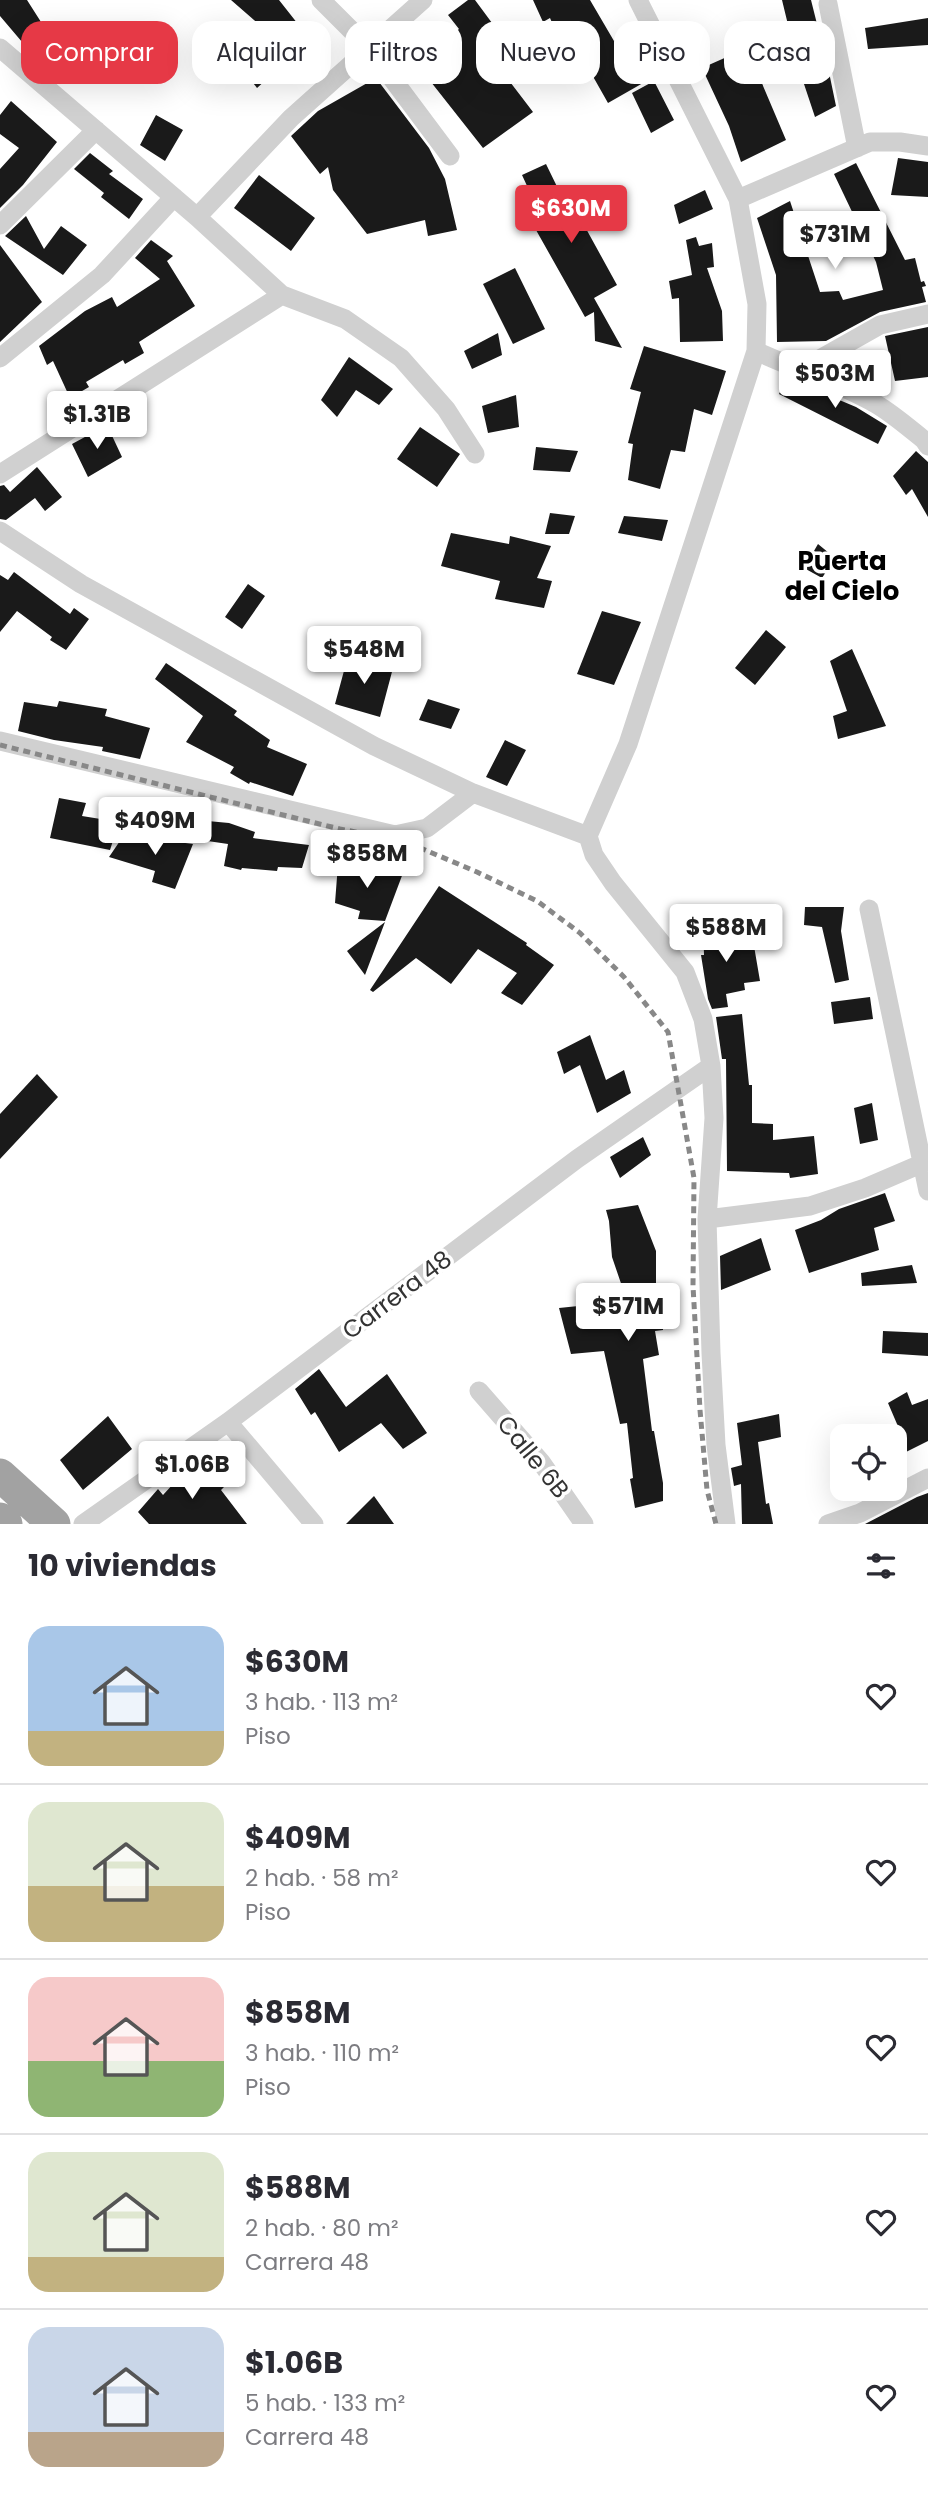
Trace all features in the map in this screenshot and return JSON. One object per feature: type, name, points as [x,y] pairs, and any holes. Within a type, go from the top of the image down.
[{"type":"highway","points":[[0,1475],[54,1524]]},
{"type":"highway","points":[[0,1519],[6,1524]]},
{"type":"street","points":[[321,0],[345,24]]},
{"type":"street","points":[[400,21],[423,0]]},
{"type":"street","points":[[638,0],[738,199],[757,303],[756,351],[628,744],[588,836],[594,855],[613,883],[685,972],[703,1019],[711,1066],[715,1118],[707,1219],[716,1445],[726,1524]]},
{"type":"street","points":[[828,4],[857,148]]},
{"type":"street","points":[[0,48],[197,216],[282,295],[345,319],[401,358],[446,409],[475,454]]},
{"type":"street","points":[[197,216],[291,118],[345,71]]},
{"type":"street","points":[[396,84],[450,156]]},
{"type":"street","points":[[0,225],[96,130]]},
{"type":"street","points":[[738,199],[870,142],[928,146]]},
{"type":"street","points":[[0,358],[102,275],[174,197]]},
{"type":"street","points":[[0,474],[282,295]]},
{"type":"street","points":[[802,369],[880,325],[928,314]]},
{"type":"street","points":[[756,351],[802,369],[878,405],[927,442]]},
{"type":"street","points":[[0,531],[81,584],[374,746],[473,793],[588,836]]},
{"type":"street","points":[[0,741],[394,835],[427,828],[473,793]]},
{"type":"street","points":[[869,909],[925,1163],[928,1191]]},
{"type":"street","name":"Carrera 48","points":[[83,1524],[228,1422],[577,1159],[711,1066]]},
{"type":"street","points":[[707,1219],[810,1206],[865,1188],[925,1163]]},
{"type":"street","name":"Calle 6B","points":[[479,1391],[541,1462],[584,1524]]},
{"type":"street","points":[[228,1422],[314,1524]]},
{"type":"street","points":[[828,1524],[860,1513],[928,1478]]},
{"type":"building","points":[[0,0],[27,0],[40,21],[21,21],[21,41],[0,16]]},
{"type":"building","points":[[231,0],[279,0],[296,21],[255,21]]},
{"type":"building","points":[[468,0],[475,0],[491,21],[476,21],[476,84],[512,84],[533,112],[483,148],[433,84],[462,84],[462,21],[453,21],[448,15]]},
{"type":"building","points":[[533,0],[590,0],[614,41],[614,84],[641,84],[608,103],[597,84],[600,84],[600,21],[551,21],[550,18],[543,21]]},
{"type":"building","points":[[782,0],[811,0],[816,21],[787,21]]},
{"type":"building","points":[[928,18],[928,45],[868,49],[865,28]]},
{"type":"building","points":[[724,58],[724,84],[762,84],[786,140],[741,162],[729,126],[709,84],[710,64]]},
{"type":"building","points":[[365,84],[381,84],[429,148],[445,179],[457,230],[428,236],[425,220],[367,234],[333,190],[328,167],[320,174],[291,136],[318,111]]},
{"type":"building","points":[[648,84],[656,84],[674,120],[651,133],[632,93]]},
{"type":"building","points":[[804,84],[831,84],[836,106],[815,117]]},
{"type":"building","points":[[11,101],[57,142],[23,185],[0,208],[0,169],[19,148],[0,134],[0,115]]},
{"type":"building","points":[[156,115],[183,130],[165,161],[140,145]]},
{"type":"building","points":[[90,153],[113,171],[109,174],[143,199],[129,219],[101,197],[104,193],[74,169]]},
{"type":"building","points":[[898,158],[928,162],[928,197],[891,195]]},
{"type":"building","points":[[856,163],[905,260],[915,258],[921,282],[924,281],[926,286],[922,287],[926,302],[880,312],[826,341],[777,342],[776,275],[757,218],[790,201],[820,292],[839,291],[843,300],[883,290],[876,262],[834,174]]},
{"type":"building","points":[[546,164],[565,203],[588,192],[601,217],[584,225],[617,285],[594,298],[622,348],[595,341],[594,312],[585,317],[521,207],[534,201],[522,175]]},
{"type":"building","points":[[259,175],[315,218],[291,251],[234,208]]},
{"type":"building","points":[[705,190],[713,209],[679,224],[674,205]]},
{"type":"building","points":[[26,216],[44,249],[61,226],[87,245],[63,275],[5,236]]},
{"type":"building","points":[[696,237],[699,246],[712,243],[714,267],[707,268],[722,311],[723,341],[680,342],[679,298],[672,299],[669,281],[692,275],[686,240]]},
{"type":"building","points":[[151,240],[173,256],[167,261],[195,306],[139,342],[144,353],[125,364],[123,360],[86,382],[89,387],[70,398],[53,361],[47,365],[39,346],[85,311],[112,297],[117,307],[160,279],[135,258]]},
{"type":"building","points":[[0,245],[42,302],[0,342]]},
{"type":"building","points":[[515,268],[545,329],[513,344],[483,284]]},
{"type":"building","points":[[928,327],[928,377],[895,381],[885,336]]},
{"type":"building","points":[[498,333],[502,355],[472,369],[464,351]]},
{"type":"building","points":[[644,346],[726,371],[712,415],[694,409],[685,452],[671,450],[660,489],[628,480],[633,444],[628,443],[641,392],[630,389]]},
{"type":"building","points":[[349,357],[393,389],[379,405],[356,390],[337,417],[321,400]]},
{"type":"building","points":[[787,378],[856,407],[887,426],[878,444],[779,394]]},
{"type":"building","points":[[516,395],[519,427],[488,433],[482,406]]},
{"type":"building","points":[[107,425],[122,457],[88,477],[72,444]]},
{"type":"building","points":[[420,427],[460,454],[437,487],[397,459]]},
{"type":"building","points":[[536,447],[578,451],[570,472],[533,470]]},
{"type":"building","points":[[916,451],[928,462],[928,517],[912,489],[906,495],[893,476]]},
{"type":"building","points":[[37,467],[62,497],[45,511],[35,498],[6,520],[0,519],[0,486],[4,485],[10,492]]},
{"type":"building","points":[[550,513],[575,516],[569,534],[545,534]]},
{"type":"building","points":[[624,516],[668,520],[662,541],[618,533]]},
{"type":"building","points":[[451,533],[509,544],[510,536],[551,546],[537,578],[552,581],[544,608],[495,599],[500,581],[441,566]]},
{"type":"building","points":[[818,544],[835,558],[822,578],[804,568]]},
{"type":"building","points":[[14,572],[70,614],[74,608],[89,619],[66,650],[50,640],[52,637],[17,611],[0,632],[0,575],[8,580]]},
{"type":"building","points":[[248,584],[265,596],[242,629],[225,617]]},
{"type":"building","points":[[602,611],[641,622],[614,685],[577,674]]},
{"type":"building","points":[[766,630],[786,647],[755,685],[735,668]]},
{"type":"building","points":[[852,649],[886,726],[838,739],[833,716],[847,711],[830,661]]},
{"type":"building","points":[[348,656],[393,668],[380,717],[335,704]]},
{"type":"building","points":[[166,663],[237,711],[234,715],[270,740],[267,747],[307,764],[293,796],[250,782],[249,784],[230,773],[234,767],[186,742],[203,716],[155,679]]},
{"type":"building","points":[[428,699],[460,709],[451,729],[419,720]]},
{"type":"building","points":[[59,701],[107,709],[105,716],[150,728],[140,759],[102,751],[103,747],[54,740],[18,731],[24,702],[57,707]]},
{"type":"building","points":[[505,740],[526,750],[507,786],[486,777]]},
{"type":"building","points":[[59,798],[86,803],[82,816],[119,822],[110,850],[50,838]]},
{"type":"building","points":[[197,820],[229,823],[255,832],[253,838],[309,845],[302,868],[278,867],[277,871],[241,870],[224,866],[228,844],[194,839]]},
{"type":"building","points":[[124,835],[193,844],[175,889],[152,882],[155,871],[109,857]]},
{"type":"building","points":[[338,864],[403,873],[385,921],[358,919],[360,911],[335,903]]},
{"type":"building","points":[[439,886],[527,943],[526,945],[554,965],[522,1005],[501,993],[517,973],[478,949],[451,984],[416,958],[373,992],[370,990]]},
{"type":"building","points":[[805,907],[844,907],[841,931],[849,980],[835,983],[822,927],[804,925]]},
{"type":"building","points":[[385,922],[365,975],[347,951]]},
{"type":"building","points":[[703,923],[731,923],[732,950],[754,946],[760,981],[744,983],[745,990],[726,994],[728,1007],[712,1009],[708,999],[701,955],[704,955]]},
{"type":"building","points":[[870,997],[873,1019],[834,1024],[831,1002]]},
{"type":"building","points":[[742,1014],[749,1085],[752,1085],[752,1123],[773,1124],[773,1140],[814,1136],[818,1174],[790,1178],[789,1173],[727,1171],[726,1059],[722,1059],[716,1017]]},
{"type":"building","points":[[590,1035],[606,1080],[624,1070],[631,1093],[597,1113],[580,1065],[564,1074],[557,1052]]},
{"type":"building","points":[[37,1074],[58,1097],[0,1159],[0,1114]]},
{"type":"building","points":[[872,1103],[878,1140],[860,1144],[854,1108]]},
{"type":"building","points":[[643,1137],[651,1155],[620,1178],[610,1157]]},
{"type":"building","points":[[885,1193],[895,1221],[874,1228],[879,1250],[809,1273],[795,1230],[821,1220],[839,1209]]},
{"type":"building","points":[[638,1205],[656,1251],[656,1292],[661,1291],[663,1330],[655,1331],[659,1355],[643,1359],[652,1431],[663,1483],[663,1501],[635,1508],[630,1479],[633,1478],[627,1423],[620,1424],[604,1351],[571,1354],[559,1308],[627,1301],[612,1257],[606,1210]]},
{"type":"building","points":[[761,1238],[771,1270],[721,1290],[720,1256]]},
{"type":"building","points":[[912,1265],[917,1283],[862,1286],[861,1273]]},
{"type":"building","points":[[883,1331],[928,1333],[928,1356],[882,1353]]},
{"type":"building","points":[[319,1369],[346,1407],[387,1374],[427,1433],[403,1449],[381,1423],[339,1452],[315,1412],[311,1415],[295,1389]]},
{"type":"building","points":[[907,1392],[912,1405],[928,1399],[928,1441],[907,1452],[907,1424],[897,1424],[888,1403]]},
{"type":"building","points":[[779,1414],[781,1437],[758,1442],[766,1504],[769,1503],[773,1524],[742,1524],[741,1484],[734,1486],[731,1468],[742,1465],[737,1423]]},
{"type":"building","points":[[108,1416],[132,1449],[83,1490],[60,1460]]},
{"type":"building","points":[[197,1458],[224,1487],[221,1490],[247,1524],[149,1524],[138,1512],[158,1489],[163,1495]]},
{"type":"building","points":[[928,1493],[928,1524],[865,1524],[917,1497]]},
{"type":"building","points":[[374,1496],[394,1524],[346,1524]]},
{"type":"railway","points":[[0,745],[340,829],[404,841],[537,901],[580,933],[624,977],[668,1032],[694,1178],[693,1286],[700,1410],[707,1490],[716,1524]]},
{"type":"district","name":"Puerta del Cielo","points":[[842,576]]}]
